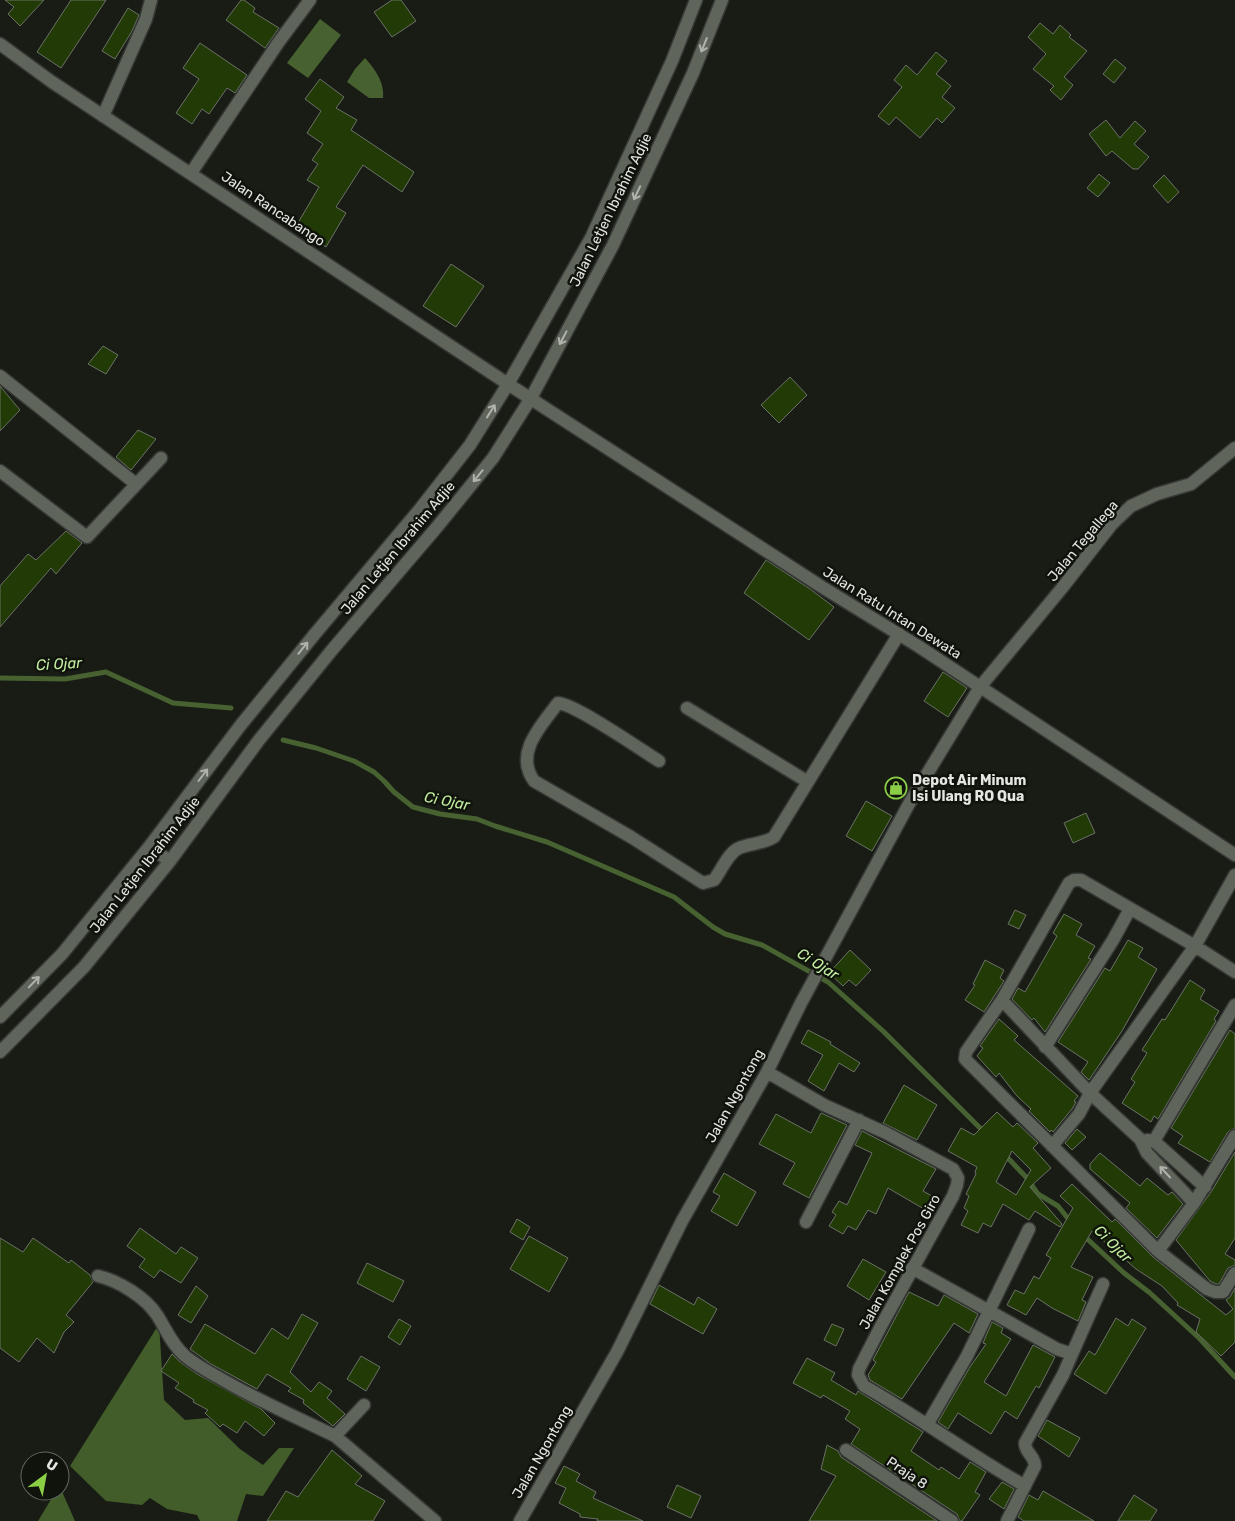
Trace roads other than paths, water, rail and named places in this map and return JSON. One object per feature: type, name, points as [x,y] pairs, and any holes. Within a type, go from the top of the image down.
[{"type":"street","points":[[103,116],[146,19],[150,0]]},
{"type":"street","points":[[191,173],[310,0]]},
{"type":"street","name":"Jalan Letjen Ibrahim Adjie","points":[[0,1017],[62,954],[148,847],[240,726],[314,634],[420,509],[470,445],[508,384],[591,238],[672,61],[696,0]]},
{"type":"street","name":"Jalan Letjen Ibrahim Adjie","points":[[0,1052],[84,968],[170,861],[259,740],[493,458],[531,398],[613,245],[692,73],[722,0]]},
{"type":"street","name":"Jalan Rancabango","points":[[0,44],[52,82],[531,398]]},
{"type":"street","points":[[672,61],[692,73]]},
{"type":"street","points":[[0,376],[136,484]]},
{"type":"street","name":"Jalan Ratu Intan Dewata","points":[[531,398],[899,634],[1235,855]]},
{"type":"street","name":"Jalan Tegallega","points":[[980,687],[1112,524],[1130,506],[1157,494],[1191,484],[1235,448]]},
{"type":"street","points":[[0,471],[87,537],[161,458]]},
{"type":"street","points":[[659,761],[580,712],[558,703],[528,747],[526,760],[528,772],[534,781],[631,837],[703,883],[714,880],[734,852],[741,848],[768,841],[774,837],[899,634]]},
{"type":"street","name":"Jalan Ngontong","points":[[520,1521],[617,1352],[682,1221],[767,1072],[801,1003],[910,802],[980,687]]},
{"type":"street","points":[[687,708],[808,782]]},
{"type":"street","points":[[148,847],[170,861]]},
{"type":"street","points":[[1052,1146],[1079,1114],[1090,1093],[1195,946],[1235,875]]},
{"type":"street","points":[[1235,972],[1130,908],[1081,880],[1074,880],[1068,884],[1002,1000],[966,1052],[965,1059],[1158,1251],[1208,1289],[1215,1292],[1223,1292],[1235,1273]]},
{"type":"street","points":[[1045,1047],[1113,940],[1130,908]]},
{"type":"street","points":[[1002,1000],[1090,1093],[1140,1139],[1147,1153],[1194,1203]]},
{"type":"street","points":[[1154,1141],[1235,1005]]},
{"type":"street","name":"Jalan Komplek Pos Giro","points":[[767,1072],[824,1105],[859,1120],[939,1161],[953,1169],[956,1173],[957,1185],[953,1196],[881,1326],[859,1369],[858,1375],[864,1386],[1025,1486]]},
{"type":"street","points":[[806,1222],[859,1120]]},
{"type":"street","points":[[1158,1251],[1194,1203],[1235,1136]]},
{"type":"street","points":[[1140,1139],[1154,1141],[1205,1186]]},
{"type":"street","points":[[928,1425],[967,1356],[1029,1229]]},
{"type":"street","points":[[912,1268],[1057,1349],[1072,1354]]},
{"type":"street","points":[[98,1276],[107,1278],[142,1299],[156,1313],[174,1344],[184,1356],[242,1390],[335,1436],[435,1521]]},
{"type":"street","points":[[1007,1521],[1035,1466],[1035,1461],[1027,1452],[1025,1443],[1063,1375],[1102,1284]]},
{"type":"street","points":[[335,1436],[364,1404]]},
{"type":"street","name":"Praja 8","points":[[846,1450],[952,1521]]},
{"type":"waterway","name":"Ci Ojar","points":[[0,678],[65,679],[106,672],[173,703],[231,708]]},
{"type":"waterway","name":"Ci Ojar","points":[[283,740],[316,748],[354,761],[374,772],[394,792],[413,807],[440,814],[477,819],[547,842],[674,897],[725,934],[762,945],[828,982],[883,1031],[984,1132]]},
{"type":"waterway","name":"Ci Ojar","points":[[1005,1155],[1026,1177],[1038,1194],[1058,1206],[1070,1221]]},
{"type":"waterway","name":"Ci Ojar","points":[[1083,1235],[1199,1338],[1235,1377]]},
{"type":"place","name":"Depot Air Minum Isi Ulang RO Qua","points":[[896,788]]}]
